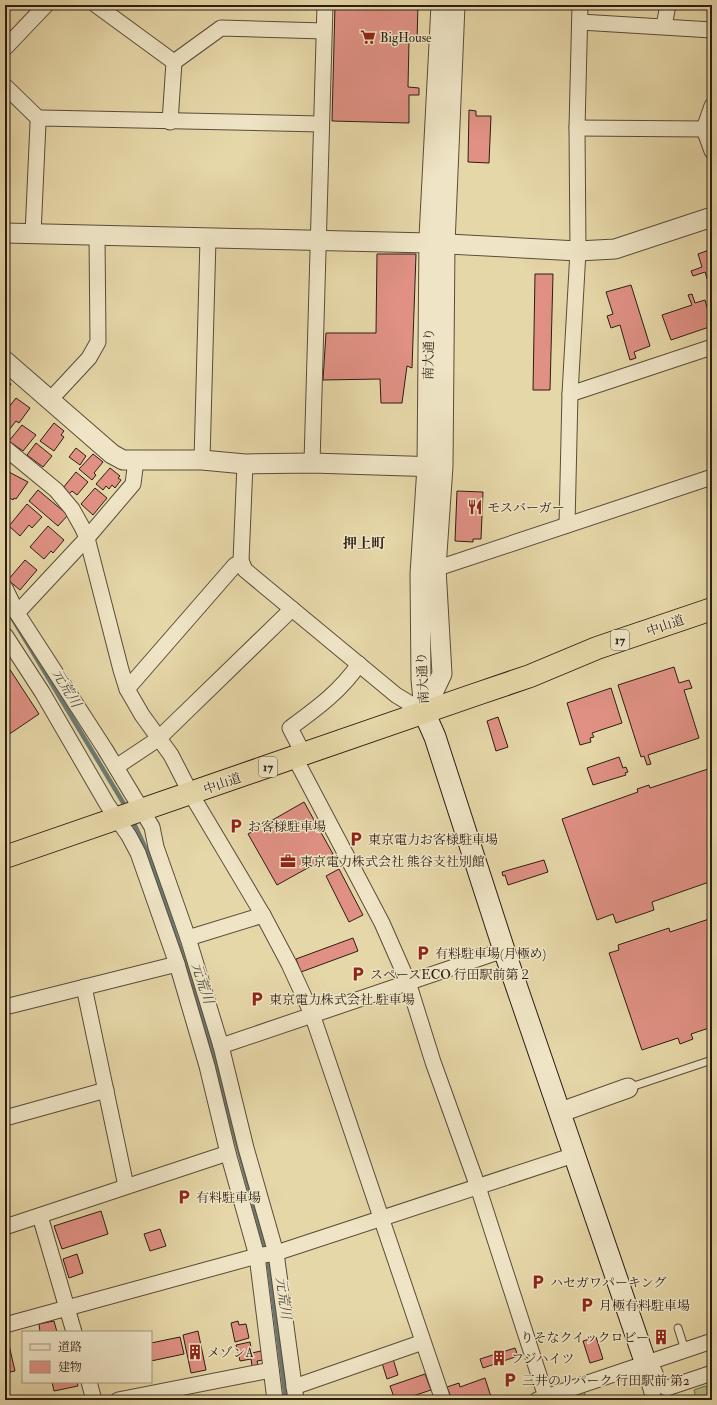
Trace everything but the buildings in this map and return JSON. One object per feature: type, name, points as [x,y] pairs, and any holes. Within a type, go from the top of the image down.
[{"type":"highway","name":"中山道","points":[[5,857],[530,676],[597,648],[712,609]]},
{"type":"highway","name":"中山道","points":[[530,676],[602,661],[712,625]]},
{"type":"main road","points":[[424,712],[434,737],[504,950],[561,1112],[574,1155],[646,1364]]},
{"type":"street","points":[[5,48],[46,5]]},
{"type":"street","points":[[96,5],[174,62]]},
{"type":"street","points":[[312,463],[321,124],[326,5]]},
{"type":"street","name":"南大通り","points":[[424,712],[421,679],[435,467],[441,5]]},
{"type":"street","name":"南大通り","points":[[437,244],[455,5]]},
{"type":"street","points":[[567,525],[570,394],[578,251],[577,128],[580,5]]},
{"type":"street","points":[[664,26],[668,5]]},
{"type":"street","points":[[580,22],[712,30]]},
{"type":"street","points":[[174,62],[221,28],[324,31]]},
{"type":"street","points":[[170,122],[174,62]]},
{"type":"street","points":[[5,86],[40,120]]},
{"type":"street","points":[[712,106],[704,129],[712,151]]},
{"type":"street","points":[[34,234],[38,123],[42,118],[170,122],[321,124]]},
{"type":"street","points":[[577,128],[704,129]]},
{"type":"street","points":[[5,233],[437,244],[578,251],[615,249],[712,217]]},
{"type":"street","points":[[49,401],[89,358],[98,342],[97,236]]},
{"type":"street","points":[[202,460],[208,239]]},
{"type":"street","points":[[570,394],[712,347]]},
{"type":"street","points":[[5,361],[49,401],[112,454],[123,460],[202,460],[245,464],[312,463],[435,467]]},
{"type":"street","points":[[5,448],[56,490],[72,509],[87,538],[120,670],[127,689],[158,739],[171,755],[191,794],[263,915],[289,964],[312,1014],[443,1400]]},
{"type":"street","points":[[18,613],[87,538],[133,484],[136,460]]},
{"type":"street","points":[[245,464],[242,563],[245,570],[396,695],[424,712]]},
{"type":"street","points":[[428,571],[712,477]]},
{"type":"street","points":[[127,689],[235,565],[242,563]]},
{"type":"street","points":[[5,588],[18,613],[116,767],[152,827],[156,847],[188,938],[221,1046],[246,1148],[276,1253],[295,1393],[423,1342]]},
{"type":"street","points":[[116,767],[158,739],[292,609]]},
{"type":"street","points":[[5,635],[42,692],[138,853],[177,964],[207,1066],[228,1153],[257,1256],[275,1400]]},
{"type":"street","points":[[359,664],[352,674],[328,700],[290,728],[300,756],[382,923],[408,982],[433,1062],[478,1187],[544,1399],[712,1341]]},
{"type":"street","points":[[188,938],[263,915]]},
{"type":"street","points":[[221,1046],[504,950]]},
{"type":"street","points":[[5,1007],[177,964]]},
{"type":"street","points":[[84,987],[126,1186]]},
{"type":"street","points":[[561,1112],[628,1088]]},
{"type":"street","points":[[5,1118],[106,1090]]},
{"type":"street","points":[[5,1227],[228,1153]]},
{"type":"street","points":[[5,1325],[257,1256],[276,1253],[574,1155]]},
{"type":"street","points":[[40,1216],[74,1331]]},
{"type":"street","points":[[646,1364],[654,1371],[659,1384],[667,1388],[712,1373]]},
{"type":"street","points":[[646,1364],[646,1375],[654,1400]]},
{"type":"street","points":[[118,1400],[272,1370]]},
{"type":"street","points":[[89,1383],[94,1400]]},
{"type":"lane","points":[[628,1088],[712,1060]]},
{"type":"lane","points":[[678,1328],[685,1350]]},
{"type":"green space","points":[[705,1386],[707,1387],[708,1397],[696,1398],[694,1390]]},
{"type":"green space","points":[[584,1391],[585,1395],[571,1400],[561,1400],[562,1398]]},
{"type":"waterway","name":"元荒川","points":[[5,606],[127,809]]},
{"type":"waterway","name":"元荒川","points":[[132,819],[151,860],[204,1022],[268,1258],[286,1400]]},
{"type":"place","name":"BigHouse","points":[[368,37]]},
{"type":"place","name":"モスバーガー","points":[[475,507]]},
{"type":"place","name":"お客様駐車場","points":[[236,826]]},
{"type":"place","name":"東京電力お客様駐車場","points":[[356,839]]},
{"type":"place","name":"東京電力株式会社 熊谷支社別館","points":[[288,861]]},
{"type":"place","name":"有料駐車場(月極め)","points":[[423,953]]},
{"type":"place","name":"スペースECO 行田駅前第２","points":[[358,974]]},
{"type":"place","name":"東京電力株式会社 駐車場","points":[[257,999]]},
{"type":"place","name":"有料駐車場","points":[[184,1197]]},
{"type":"place","name":"ハセガワパーキング","points":[[538,1282]]},
{"type":"place","name":"月極有料駐車場","points":[[587,1305]]},
{"type":"place","name":"りそなクイックロビー","points":[[661,1337]]},
{"type":"place","name":"メゾンA","points":[[195,1352]]},
{"type":"place","name":"フジハイツ","points":[[499,1358]]},
{"type":"place","name":"三井のリパーク 行田駅前 第2","points":[[510,1380]]},
{"type":"district","name":"押上町","points":[[364,543]]}]
